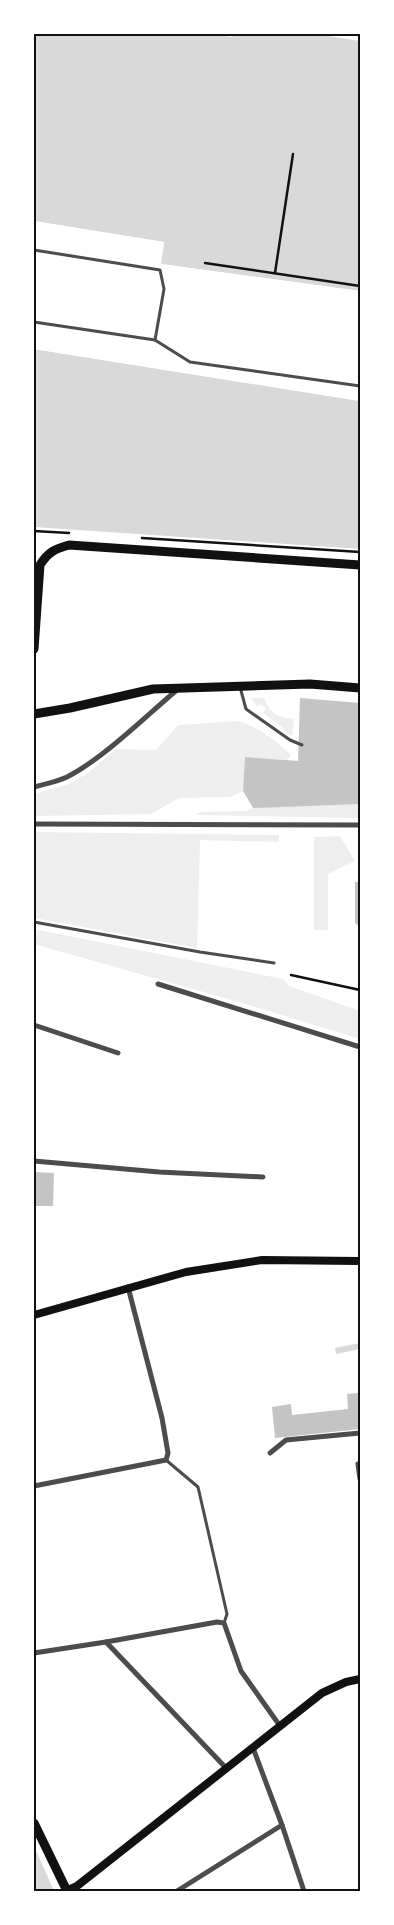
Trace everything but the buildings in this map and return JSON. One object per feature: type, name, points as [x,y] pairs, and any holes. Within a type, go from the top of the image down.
[{"type":"main road","points":[[34,649],[40,565],[46,555],[57,548],[69,546],[360,565]]},
{"type":"main road","points":[[34,714],[70,708],[142,691],[178,688],[310,684],[360,688]]},
{"type":"main road","points":[[34,1315],[186,1272],[262,1260],[360,1261]]},
{"type":"main road","points":[[34,1823],[66,1891],[77,1886],[322,1693],[360,1678]]},
{"type":"street","points":[[34,787],[66,777],[81,768],[108,748],[178,688]]},
{"type":"street","points":[[34,824],[360,825]]},
{"type":"street","points":[[158,984],[360,1047]]},
{"type":"street","points":[[34,1025],[118,1053]]},
{"type":"street","points":[[34,1161],[159,1172],[263,1177]]},
{"type":"street","points":[[34,1486],[166,1460],[168,1453],[162,1418],[128,1287]]},
{"type":"street","points":[[270,1453],[286,1440],[360,1433]]},
{"type":"street","points":[[358,1464],[360,1479]]},
{"type":"street","points":[[34,1653],[217,1622],[224,1623],[241,1671],[280,1726]]},
{"type":"street","points":[[106,1642],[227,1769]]},
{"type":"street","points":[[253,1748],[304,1891]]},
{"type":"street","points":[[177,1891],[282,1825]]},
{"type":"lane","points":[[34,250],[160,270],[164,289],[155,340]]},
{"type":"lane","points":[[34,322],[155,340],[190,362],[360,386]]},
{"type":"lane","points":[[240,686],[246,709],[290,740],[302,745]]},
{"type":"lane","points":[[34,922],[200,952],[274,963]]},
{"type":"lane","points":[[166,1460],[198,1487],[227,1614],[224,1623]]},
{"type":"path","points":[[275,273],[293,154]]},
{"type":"path","points":[[205,263],[360,286]]},
{"type":"path","points":[[34,531],[72,533]]},
{"type":"path","points":[[140,538],[360,552]]},
{"type":"path","points":[[291,975],[360,990]]},
{"type":"shaded area","points":[[34,34],[210,34],[232,37],[234,34],[315,34],[360,41],[360,291],[161,264],[164,242],[34,221]]},
{"type":"shaded area","points":[[34,349],[360,401],[360,549],[34,527]]},
{"type":"shaded area","points":[[251,698],[264,698],[269,708],[275,714],[294,719],[292,736],[286,734],[281,726],[263,713],[266,708],[259,704],[257,707]]},
{"type":"shaded area","points":[[238,721],[266,735],[291,755],[287,760],[245,757],[243,791],[230,797],[179,798],[151,814],[34,816],[34,794],[69,784],[89,772],[116,749],[156,750],[178,725]]},
{"type":"shaded area","points":[[360,804],[360,818],[196,815],[201,812],[246,811],[264,806]]},
{"type":"shaded area","points":[[34,832],[279,835],[279,842],[200,840],[197,948],[34,918]]},
{"type":"shaded area","points":[[340,836],[355,861],[328,874],[328,930],[314,930],[314,837]]},
{"type":"shaded area","points":[[34,929],[283,979],[289,986],[360,1011],[360,1039],[239,1002],[34,944]]},
{"type":"shaded area","points":[[360,1343],[360,1349],[336,1354],[335,1348]]},
{"type":"shaded area","points":[[34,1846],[54,1891],[34,1891]]},
{"type":"pier","points":[[34,221],[164,242],[161,264],[360,291],[360,294],[160,267],[158,264],[161,244],[34,224]]},
{"type":"pier","points":[[34,346],[360,399],[360,401],[34,349]]}]
